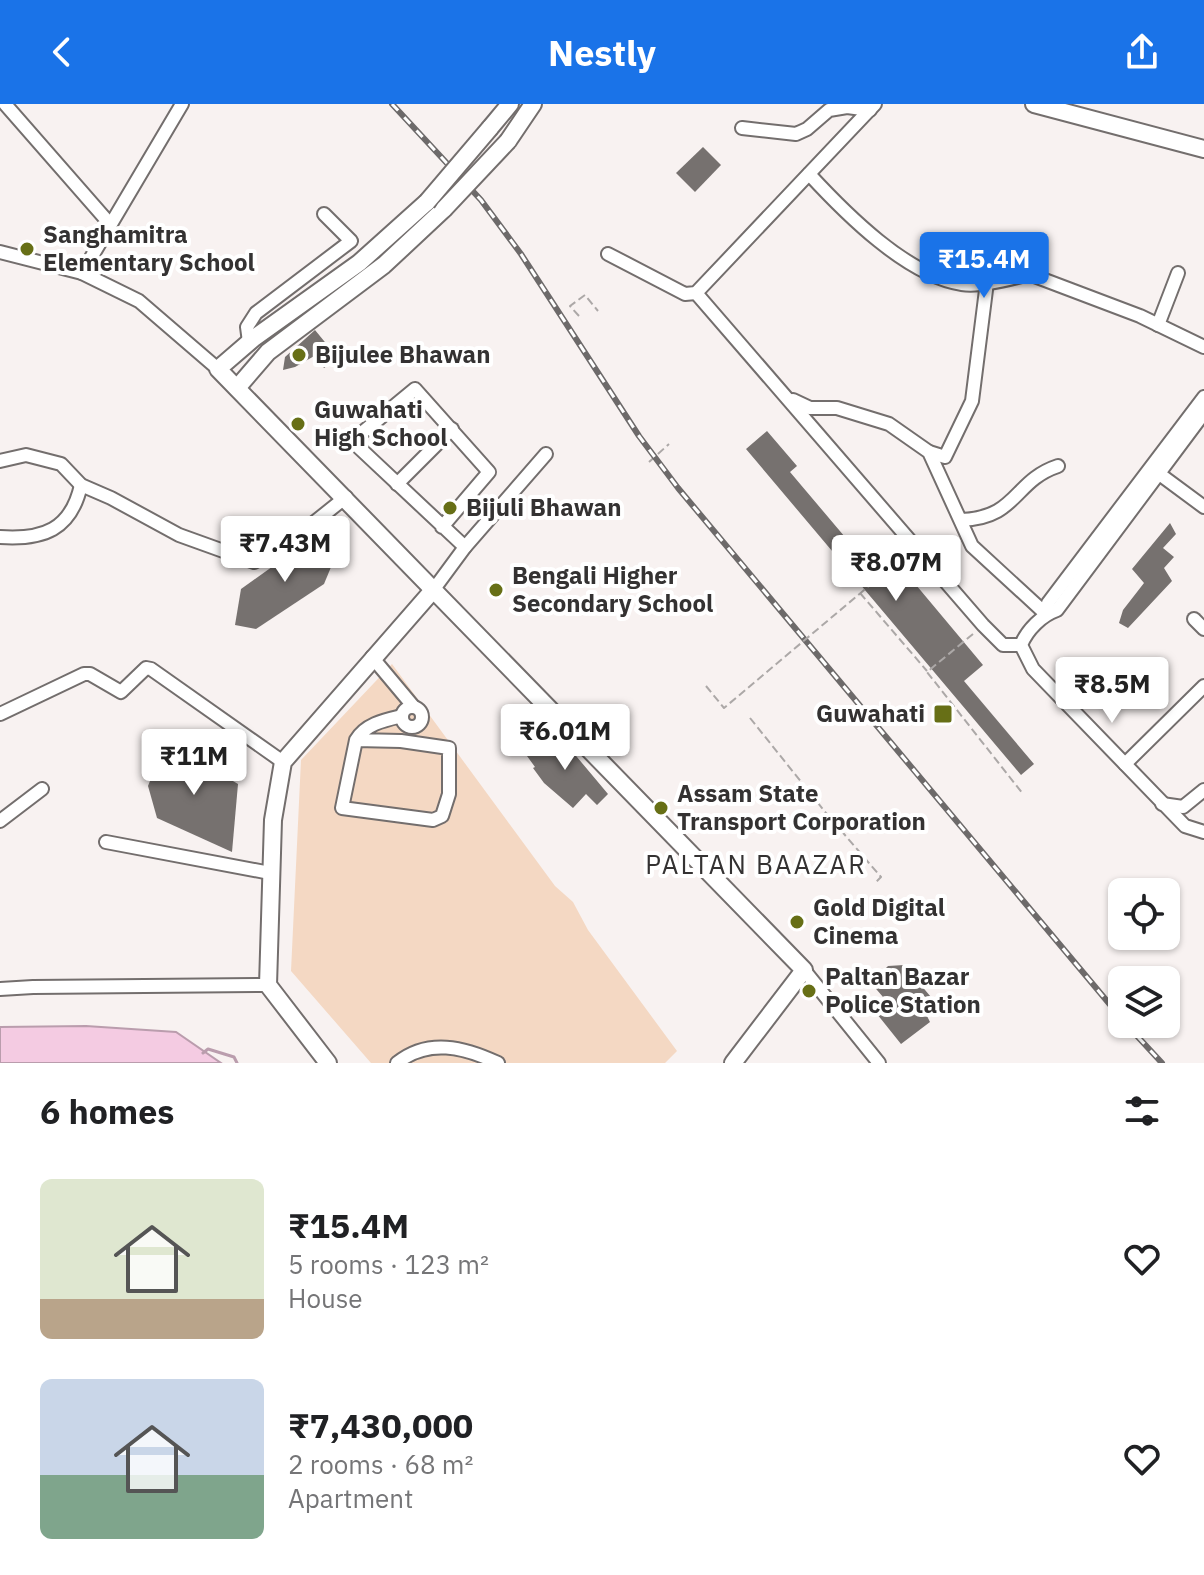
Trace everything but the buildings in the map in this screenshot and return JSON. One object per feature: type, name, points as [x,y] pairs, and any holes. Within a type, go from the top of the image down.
[{"type":"main road","points":[[510,104],[427,202],[359,263],[252,340],[218,369],[804,970],[733,1063]]},
{"type":"main road","points":[[237,388],[268,352],[394,255],[444,209],[508,141],[533,104]]},
{"type":"main road","points":[[1034,104],[1204,149]]},
{"type":"main road","points":[[328,1063],[268,985],[273,820],[283,762],[434,589]]},
{"type":"street","points":[[5,104],[110,224]]},
{"type":"street","points":[[82,273],[182,104]]},
{"type":"street","points":[[742,128],[796,134],[807,129],[829,110],[872,107]]},
{"type":"street","points":[[608,254],[685,294],[696,293],[872,107]]},
{"type":"street","points":[[809,174],[842,209],[882,243],[924,270],[963,284],[1029,274],[1158,325],[1204,347]]},
{"type":"street","points":[[252,340],[247,327],[256,313],[351,241],[324,214]]},
{"type":"street","points":[[0,252],[82,273],[139,301],[218,369]]},
{"type":"street","points":[[1158,325],[1178,273]]},
{"type":"street","points":[[789,398],[810,408],[837,408],[889,424],[929,452],[945,457],[972,401],[987,282]]},
{"type":"street","points":[[696,293],[983,625],[1003,645],[1021,645]]},
{"type":"street","points":[[442,527],[489,472],[415,389],[352,441],[442,527],[465,547]]},
{"type":"street","points":[[1155,470],[1204,397]]},
{"type":"street","points":[[1204,413],[1048,603],[1046,614],[1024,637],[1021,645],[1033,669],[1162,804],[1185,826],[1204,832]]},
{"type":"street","points":[[397,484],[452,429]]},
{"type":"street","points":[[929,452],[972,546],[1046,614]]},
{"type":"street","points":[[434,589],[465,547],[546,454]]},
{"type":"street","points":[[0,461],[26,455],[61,464],[81,485],[179,535],[254,562],[291,541],[346,497]]},
{"type":"street","points":[[961,520],[981,518],[1002,510],[1032,478],[1058,466]]},
{"type":"street","points":[[1155,470],[1204,507]]},
{"type":"street","points":[[0,537],[28,539],[60,526],[77,505],[81,485]]},
{"type":"street","points":[[1194,619],[1204,629]]},
{"type":"street","points":[[372,657],[422,713],[419,724],[407,726],[402,716],[405,709],[413,706]]},
{"type":"street","points":[[0,714],[84,674],[90,674],[121,692],[140,671],[151,669],[283,762]]},
{"type":"street","points":[[1125,764],[1204,686]]},
{"type":"street","points":[[356,740],[401,741],[449,748],[449,794],[442,816],[433,820],[342,808],[356,740],[360,733],[382,720],[402,716]]},
{"type":"street","points":[[0,821],[42,789]]},
{"type":"street","points":[[1162,804],[1183,807],[1204,790]]},
{"type":"street","points":[[106,842],[270,873]]},
{"type":"street","points":[[804,970],[879,1063]]},
{"type":"street","points":[[0,989],[268,985]]},
{"type":"street","points":[[397,1063],[427,1047],[473,1051],[498,1063]]},
{"type":"path","points":[[579,316],[570,306],[585,295],[598,311]]},
{"type":"path","points":[[649,462],[669,444]]},
{"type":"path","points":[[706,686],[724,708],[876,580]]},
{"type":"path","points":[[860,593],[1023,794]]},
{"type":"path","points":[[927,672],[983,625]]},
{"type":"path","points":[[750,718],[881,877],[874,884]]},
{"type":"shaded area","points":[[392,664],[555,886],[573,902],[588,930],[677,1051],[665,1063],[371,1063],[291,971],[301,760]]},
{"type":"shaded area","points":[[86,1026],[176,1032],[221,1063],[0,1063],[0,1027]]},
{"type":"waterway","points":[[203,1053],[208,1049],[234,1057],[237,1063]]},
{"type":"railway","points":[[392,104],[481,200],[521,254],[639,436],[678,488],[1108,1002]]},
{"type":"railway","points":[[1139,1038],[1162,1063]]},
{"type":"place","name":"Sanghamitra Elementary School","points":[[27,249]]},
{"type":"place","name":"Bijulee Bhawan","points":[[299,355]]},
{"type":"place","name":"Guwahati High School","points":[[298,424]]},
{"type":"place","name":"Bijuli Bhawan","points":[[450,508]]},
{"type":"place","name":"Bengali Higher Secondary School","points":[[496,590]]},
{"type":"place","name":"Guwahati","points":[[943,714]]},
{"type":"place","name":"Assam State Transport Corporation","points":[[661,808]]},
{"type":"place","name":"Gold Digital Cinema","points":[[797,922]]},
{"type":"place","name":"Paltan Bazar Police Station","points":[[809,991]]},
{"type":"district","name":"PALTAN BAAZAR","points":[[756,865]]}]
